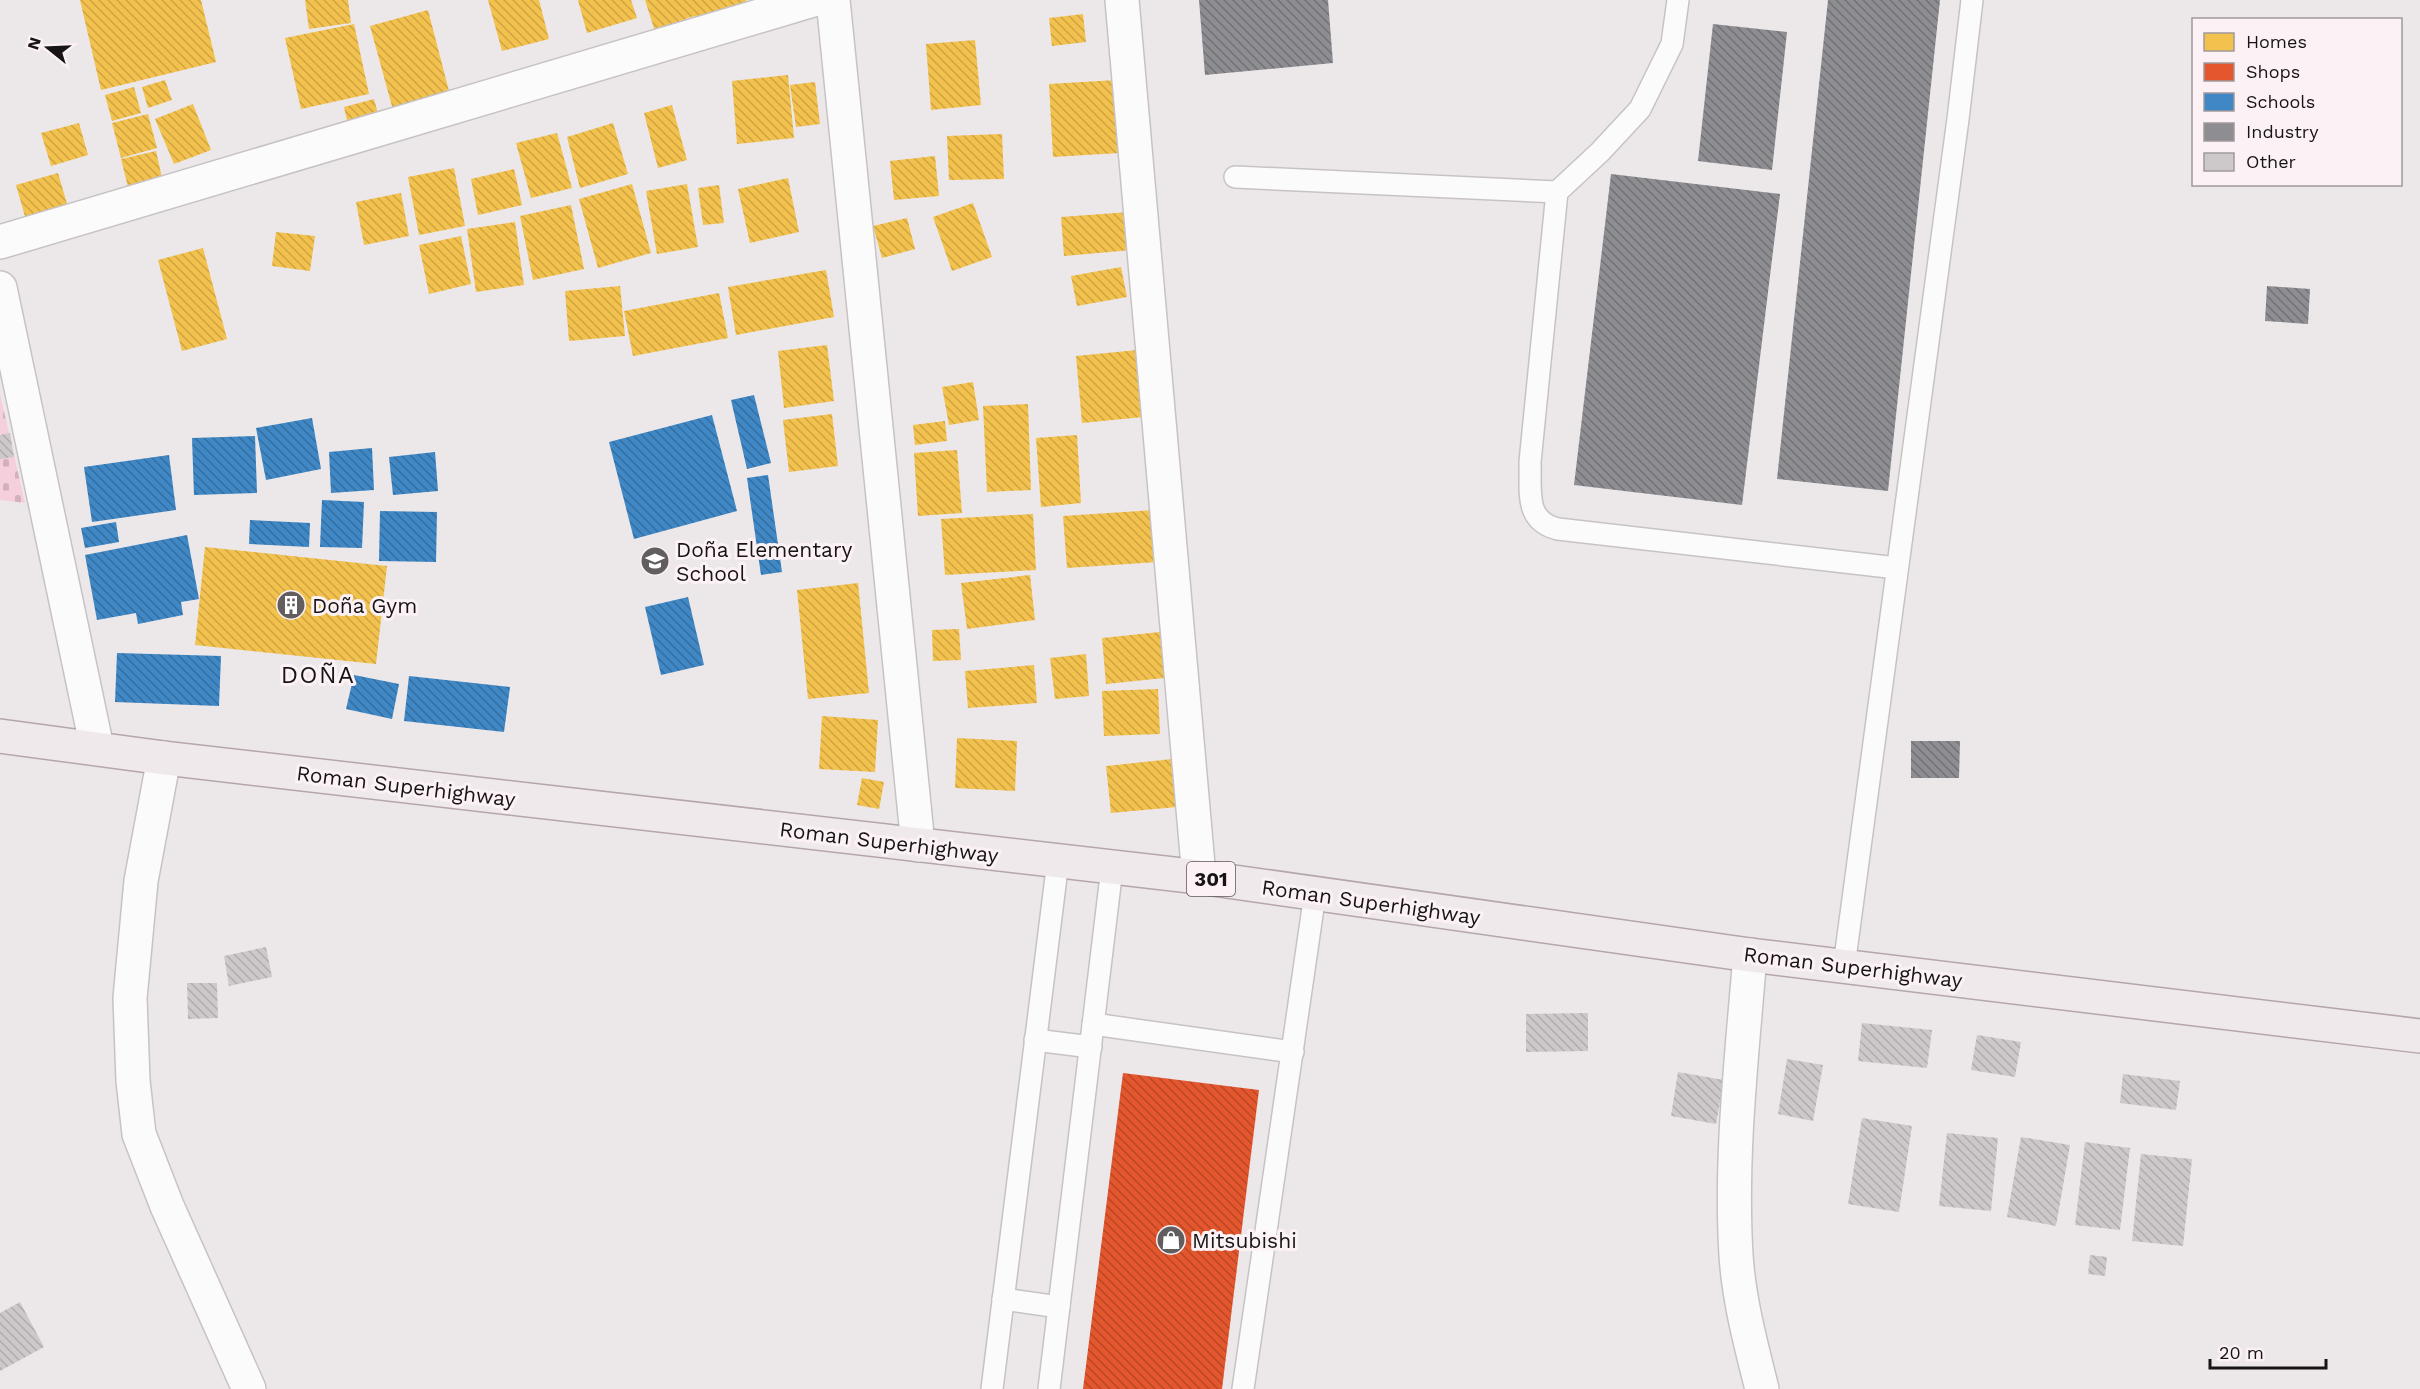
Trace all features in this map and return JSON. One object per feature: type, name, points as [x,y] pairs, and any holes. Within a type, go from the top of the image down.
[{"type":"main road","name":"Roman Superhighway","points":[[0,736],[164,758],[1199,877],[1750,956],[2420,1036]]},
{"type":"street","points":[[0,242],[813,0]]},
{"type":"street","points":[[833,0],[918,845]]},
{"type":"street","points":[[1122,0],[1199,877]]},
{"type":"street","points":[[0,288],[97,748]]},
{"type":"street","points":[[164,758],[141,882],[130,998],[133,1081],[139,1134],[167,1206],[249,1389]]},
{"type":"street","points":[[1750,956],[1738,1102],[1735,1176],[1736,1256],[1742,1303],[1762,1389]]},
{"type":"lane","points":[[1678,0],[1672,44],[1640,109],[1600,152],[1557,192],[1530,462],[1531,505],[1537,519],[1548,527],[1558,530],[1897,568]]},
{"type":"lane","points":[[1844,966],[1972,0]]},
{"type":"lane","points":[[1235,177],[1557,192]]},
{"type":"lane","points":[[992,1389],[1058,861]]},
{"type":"lane","points":[[1049,1389],[1112,868]]},
{"type":"lane","points":[[1244,1389],[1315,894]]},
{"type":"lane","points":[[1094,1024],[1293,1052]]},
{"type":"lane","points":[[1035,1040],[1091,1047]]},
{"type":"lane","points":[[1003,1299],[1059,1307]]},
{"type":"green space","points":[[0,394],[25,503],[0,500]]},
{"type":"building: Homes","points":[[80,0],[201,0],[216,62],[101,90]]},
{"type":"building: Homes","points":[[305,0],[348,0],[351,23],[309,29]]},
{"type":"building: Homes","points":[[488,0],[539,0],[549,39],[502,51]]},
{"type":"building: Homes","points":[[578,0],[631,0],[637,18],[587,33]]},
{"type":"building: Homes","points":[[645,0],[746,0],[750,14],[697,30],[694,16],[685,19],[688,31],[658,41]]},
{"type":"building: Homes","points":[[428,10],[450,95],[393,110],[370,26]]},
{"type":"building: Homes","points":[[1083,14],[1086,42],[1052,46],[1049,18]]},
{"type":"building: Homes","points":[[354,24],[369,94],[301,109],[285,38]]},
{"type":"building: Homes","points":[[975,40],[981,105],[931,110],[926,44]]},
{"type":"building: Homes","points":[[788,75],[794,138],[737,144],[732,81]]},
{"type":"building: Homes","points":[[165,80],[172,100],[148,108],[142,87]]},
{"type":"building: Homes","points":[[1116,80],[1119,153],[1053,157],[1049,84]]},
{"type":"building: Homes","points":[[815,82],[820,124],[796,127],[790,85]]},
{"type":"building: Homes","points":[[134,87],[141,113],[112,121],[105,95]]},
{"type":"building: Homes","points":[[374,99],[381,125],[350,133],[344,107]]},
{"type":"building: Homes","points":[[193,104],[211,150],[174,164],[155,119]]},
{"type":"building: Homes","points":[[672,105],[687,160],[658,168],[644,113]]},
{"type":"building: Homes","points":[[148,114],[157,148],[121,158],[112,123]]},
{"type":"building: Homes","points":[[79,123],[88,155],[51,166],[41,133]]},
{"type":"building: Homes","points":[[613,123],[628,174],[580,188],[567,137]]},
{"type":"building: Homes","points":[[557,133],[572,188],[531,198],[516,143]]},
{"type":"building: Homes","points":[[1002,134],[1004,179],[949,180],[947,136]]},
{"type":"building: Homes","points":[[156,151],[165,191],[131,199],[121,159]]},
{"type":"building: Homes","points":[[935,156],[939,196],[894,200],[890,161]]},
{"type":"building: Homes","points":[[454,168],[465,226],[419,235],[408,177]]},
{"type":"building: Homes","points":[[514,169],[522,205],[478,215],[471,179]]},
{"type":"building: Homes","points":[[58,173],[70,214],[28,227],[16,185]]},
{"type":"building: Homes","points":[[788,178],[799,232],[750,243],[738,189]]},
{"type":"building: Homes","points":[[632,184],[651,253],[598,268],[579,199]]},
{"type":"building: Homes","points":[[687,184],[698,247],[657,254],[646,191]]},
{"type":"building: Homes","points":[[719,185],[724,223],[703,225],[698,188]]},
{"type":"building: Homes","points":[[401,193],[409,236],[364,245],[356,202]]},
{"type":"building: Homes","points":[[973,203],[992,257],[952,271],[933,217]]},
{"type":"building: Homes","points":[[571,205],[584,269],[533,280],[520,216]]},
{"type":"building: Homes","points":[[1129,212],[1132,250],[1064,256],[1061,217]]},
{"type":"building: Homes","points":[[907,218],[915,249],[882,258],[873,226]]},
{"type":"building: Homes","points":[[515,222],[524,285],[476,292],[467,229]]},
{"type":"building: Homes","points":[[276,232],[315,236],[310,271],[272,266]]},
{"type":"building: Homes","points":[[461,236],[471,284],[429,294],[419,245]]},
{"type":"building: Homes","points":[[203,248],[227,339],[182,351],[158,260]]},
{"type":"building: Homes","points":[[1121,267],[1127,297],[1077,306],[1071,276]]},
{"type":"building: Homes","points":[[826,270],[834,317],[736,335],[728,287]]},
{"type":"building: Homes","points":[[620,286],[625,336],[569,341],[565,291]]},
{"type":"building: Homes","points":[[719,293],[728,338],[633,356],[624,311]]},
{"type":"building: Homes","points":[[827,345],[834,401],[784,408],[778,351]]},
{"type":"building: Homes","points":[[1137,350],[1143,417],[1082,423],[1076,356]]},
{"type":"building: Homes","points":[[973,382],[979,420],[949,425],[942,387]]},
{"type":"building: Homes","points":[[1028,404],[1031,490],[987,492],[983,406]]},
{"type":"building: Homes","points":[[832,414],[838,466],[789,472],[783,420]]},
{"type":"building: Homes","points":[[945,421],[947,441],[915,445],[913,425]]},
{"type":"building: Homes","points":[[1077,435],[1081,503],[1041,507],[1036,438]]},
{"type":"building: Homes","points":[[957,450],[962,513],[918,516],[914,453]]},
{"type":"building: Homes","points":[[1155,510],[1158,562],[1067,568],[1063,516]]},
{"type":"building: Homes","points":[[1033,514],[1036,570],[945,575],[941,519]]},
{"type":"building: Homes","name":"Doña Gym","points":[[205,547],[387,566],[376,664],[195,645]]},
{"type":"building: Homes","points":[[1030,575],[1035,620],[967,629],[961,583]]},
{"type":"building: Homes","points":[[858,583],[869,693],[808,699],[797,590]]},
{"type":"building: Homes","points":[[959,629],[961,660],[933,661],[932,630]]},
{"type":"building: Homes","points":[[1160,632],[1164,678],[1106,684],[1102,638]]},
{"type":"building: Homes","points":[[1086,654],[1089,696],[1055,699],[1050,658]]},
{"type":"building: Homes","points":[[1034,665],[1037,703],[968,708],[965,671]]},
{"type":"building: Homes","points":[[1158,689],[1160,734],[1104,736],[1102,691]]},
{"type":"building: Homes","points":[[822,716],[878,720],[875,772],[819,769]]},
{"type":"building: Homes","points":[[957,738],[1017,741],[1015,791],[955,788]]},
{"type":"building: Homes","points":[[1172,759],[1177,807],[1111,813],[1106,766]]},
{"type":"building: Homes","points":[[862,778],[884,782],[879,809],[857,805]]},
{"type":"building: Shops","name":"Mitsubishi","points":[[1123,1073],[1259,1090],[1222,1389],[1083,1389]]},
{"type":"building: Schools","points":[[754,395],[771,463],[747,469],[731,400]]},
{"type":"building: Schools","points":[[712,415],[737,511],[634,539],[609,442]]},
{"type":"building: Schools","points":[[312,418],[321,469],[266,480],[256,428]]},
{"type":"building: Schools","points":[[255,436],[257,493],[194,495],[192,438]]},
{"type":"building: Schools","points":[[372,448],[374,490],[331,493],[329,452]]},
{"type":"building: Schools","points":[[435,452],[438,491],[393,495],[389,457]]},
{"type":"building: Schools","points":[[169,455],[176,510],[92,522],[84,467]]},
{"type":"building: Schools","points":[[768,475],[782,572],[761,575],[747,478]]},
{"type":"building: Schools","points":[[322,500],[364,502],[362,548],[320,547]]},
{"type":"building: Schools","points":[[380,511],[437,512],[436,562],[379,561]]},
{"type":"building: Schools","points":[[250,520],[310,523],[309,547],[249,544]]},
{"type":"building: Schools","points":[[116,522],[119,542],[85,548],[81,528]]},
{"type":"building: Schools","points":[[187,535],[199,599],[181,602],[183,615],[138,624],[136,613],[97,620],[85,555]]},
{"type":"building: Schools","points":[[688,597],[704,665],[661,675],[645,607]]},
{"type":"building: Schools","points":[[117,653],[221,656],[219,706],[115,702]]},
{"type":"building: Schools","points":[[354,675],[399,684],[392,719],[346,709]]},
{"type":"building: Schools","points":[[409,676],[510,687],[504,732],[404,721]]},
{"type":"building: Industry","points":[[1199,0],[1328,0],[1333,63],[1205,75]]},
{"type":"building: Industry","points":[[1828,0],[1940,0],[1888,491],[1777,479]]},
{"type":"building: Industry","points":[[1713,24],[1787,32],[1772,170],[1698,161]]},
{"type":"building: Industry","points":[[1611,174],[1780,194],[1742,505],[1574,485]]},
{"type":"building: Industry","points":[[2267,286],[2310,289],[2308,324],[2265,321]]},
{"type":"building: Industry","points":[[1911,741],[1960,741],[1959,778],[1911,778]]},
{"type":"building: Other","points":[[10,433],[14,457],[0,459],[0,435]]},
{"type":"building: Other","points":[[266,947],[272,977],[229,986],[224,956]]},
{"type":"building: Other","points":[[187,983],[217,983],[218,1018],[188,1019]]},
{"type":"building: Other","points":[[1588,1013],[1588,1051],[1526,1052],[1526,1014]]},
{"type":"building: Other","points":[[1862,1023],[1932,1030],[1927,1068],[1858,1061]]},
{"type":"building: Other","points":[[1977,1035],[2021,1042],[2015,1077],[1971,1070]]},
{"type":"building: Other","points":[[1787,1059],[1823,1065],[1813,1121],[1778,1114]]},
{"type":"building: Other","points":[[1678,1072],[1724,1080],[1716,1124],[1671,1116]]},
{"type":"building: Other","points":[[2123,1074],[2180,1081],[2176,1110],[2120,1103]]},
{"type":"building: Other","points":[[1862,1118],[1912,1126],[1899,1212],[1848,1204]]},
{"type":"building: Other","points":[[1947,1133],[1998,1138],[1991,1211],[1939,1206]]},
{"type":"building: Other","points":[[2021,1137],[2070,1145],[2056,1226],[2007,1217]]},
{"type":"building: Other","points":[[2085,1142],[2130,1148],[2120,1230],[2075,1225]]},
{"type":"building: Other","points":[[2141,1154],[2192,1159],[2183,1246],[2132,1241]]},
{"type":"building: Other","points":[[2090,1255],[2107,1257],[2105,1276],[2088,1274]]},
{"type":"building: Other","points":[[20,1302],[44,1347],[0,1371],[0,1313]]},
{"type":"place","name":"Doña Elementary School","points":[[655,561]]},
{"type":"place","name":"Doña Gym","points":[[291,605]]},
{"type":"place","name":"Mitsubishi","points":[[1171,1240]]},
{"type":"district","name":"DOÑA","points":[[318,675]]}]
